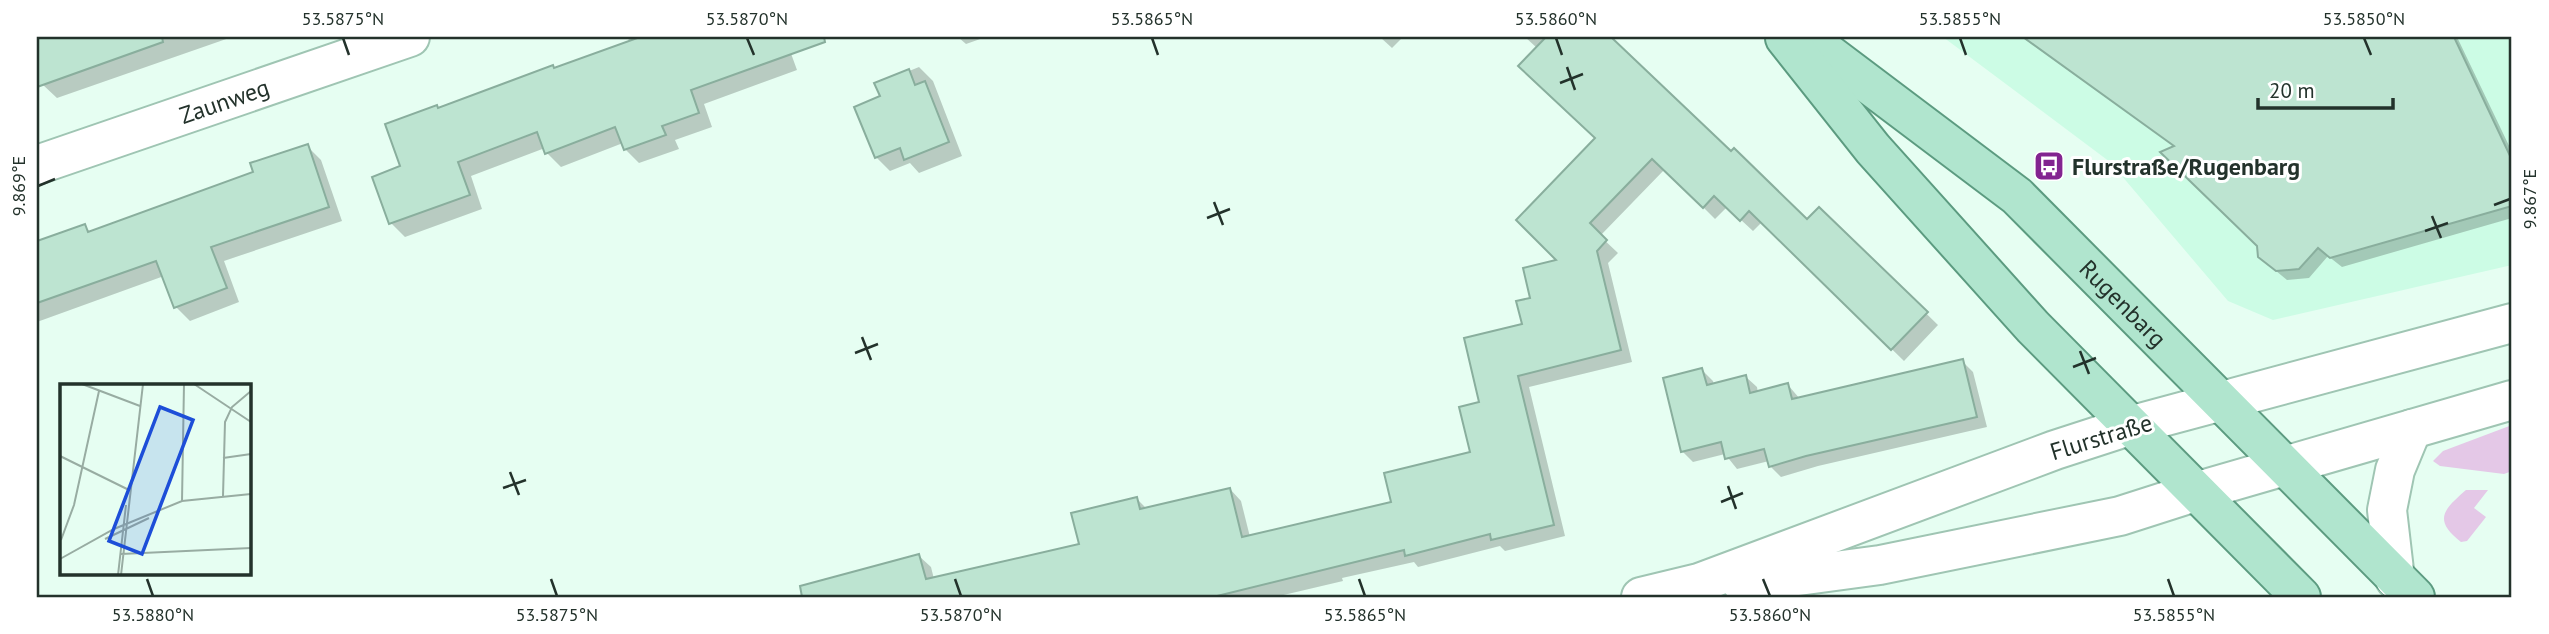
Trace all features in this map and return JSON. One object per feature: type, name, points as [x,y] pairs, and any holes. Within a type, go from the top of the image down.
[{"type":"main road","points":[[1784,37],[1873,149],[2041,336],[2301,597]]},
{"type":"main road","name":"Rugenbarg","points":[[1806,37],[2017,196],[2405,588]]},
{"type":"street","name":"Zaunweg","points":[[37,164],[410,37]]},
{"type":"street","name":"Flurstraße","points":[[1641,597],[1699,583],[2055,450],[2129,426],[2512,323]]},
{"type":"street","name":"Flurstraße","points":[[1699,583],[1776,579],[1880,565],[2120,516],[2512,400]]},
{"type":"street","points":[[2405,588],[2387,510],[2395,470],[2412,429]]},
{"type":"shaded area","points":[[1943,37],[2511,37],[2512,265],[2273,320],[2228,301],[2110,162]]},
{"type":"shaded area","points":[[2512,425],[2512,471],[2504,474],[2440,466],[2433,461],[2443,451]]},
{"type":"shaded area","points":[[2466,490],[2488,490],[2474,508],[2486,517],[2467,541],[2461,542],[2447,527],[2444,515]]},
{"type":"building","points":[[37,37],[162,37],[163,42],[37,87]]},
{"type":"building","points":[[640,37],[824,37],[825,42],[691,90],[699,113],[662,126],[666,135],[624,150],[615,127],[545,154],[537,132],[458,162],[470,195],[389,224],[372,177],[400,166],[385,124]]},
{"type":"building","points":[[1546,37],[1611,37],[1731,151],[1734,148],[1807,219],[1819,207],[1928,312],[1891,350],[1749,211],[1740,221],[1714,196],[1703,208],[1652,159],[1590,223],[1607,240],[1597,251],[1621,350],[1518,376],[1554,525],[1491,540],[1490,534],[1405,556],[1404,550],[1213,597],[802,597],[800,586],[919,554],[926,579],[1079,544],[1071,513],[1137,497],[1140,509],[1230,488],[1242,537],[1391,502],[1384,473],[1470,452],[1459,407],[1479,402],[1464,338],[1522,324],[1516,301],[1530,298],[1523,268],[1556,260],[1516,220],[1595,138],[1518,66]]},
{"type":"building","points":[[2023,37],[2454,37],[2512,160],[2512,206],[2330,258],[2318,248],[2299,269],[2276,271],[2258,257],[2257,246],[2160,152],[2174,146]]},
{"type":"building","points":[[909,69],[915,85],[925,81],[949,142],[904,160],[900,148],[875,158],[854,107],[880,96],[874,83]]},
{"type":"building","points":[[308,144],[329,207],[211,247],[227,288],[174,308],[156,261],[37,303],[37,241],[85,224],[88,232],[253,172],[250,163]]},
{"type":"building","points":[[1963,359],[1977,417],[1769,467],[1764,449],[1725,459],[1721,442],[1681,452],[1663,378],[1702,368],[1707,385],[1746,375],[1750,393],[1788,383],[1792,399]]},
{"type":"place","name":"Flurstraße/Rugenbarg","points":[[2049,166]]}]
